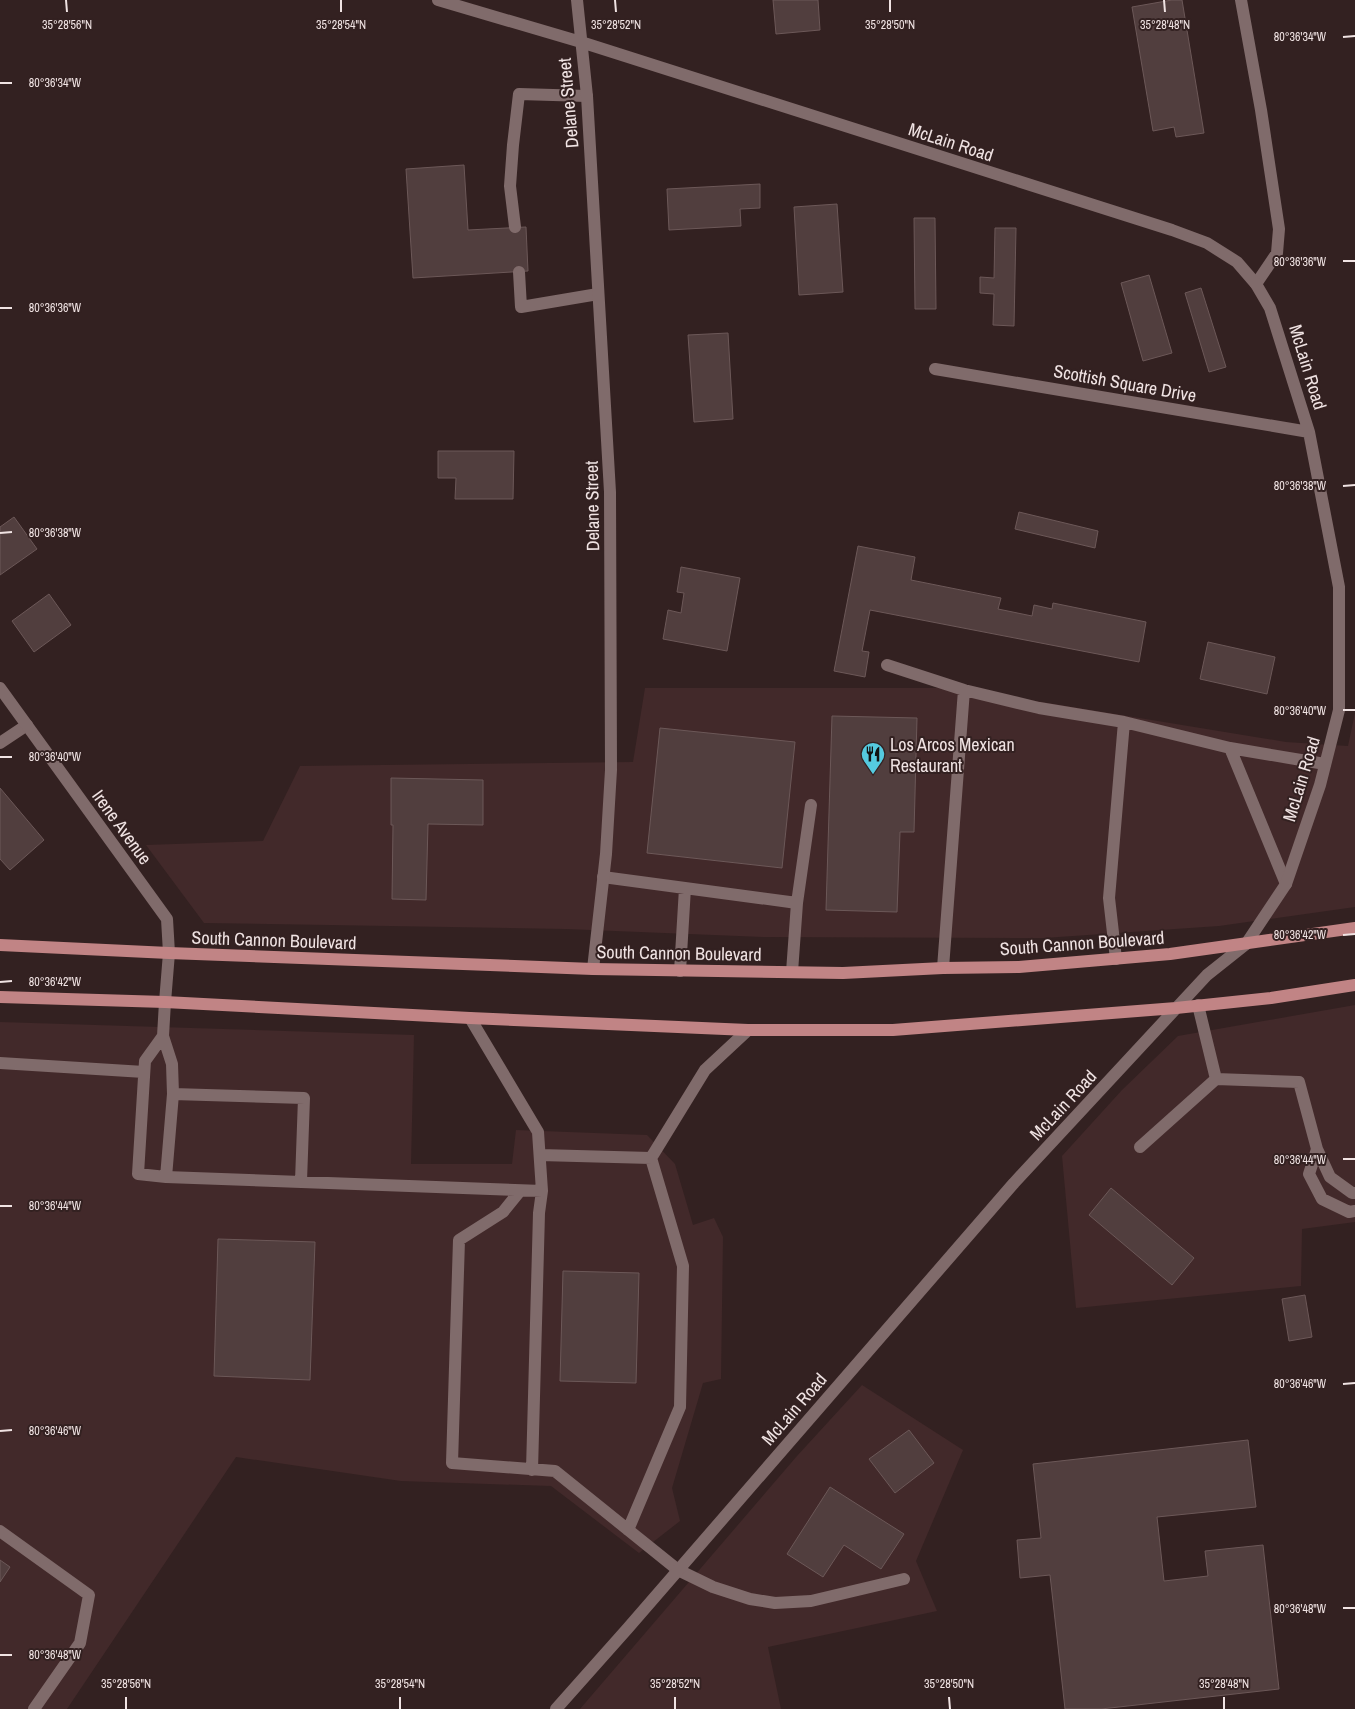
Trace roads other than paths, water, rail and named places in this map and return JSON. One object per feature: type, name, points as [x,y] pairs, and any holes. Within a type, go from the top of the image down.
[{"type":"main road","name":"South Cannon Boulevard","points":[[0,945],[593,969],[842,973],[943,968],[1019,967],[1116,959],[1170,954],[1355,928]]},
{"type":"main road","points":[[0,997],[165,1002],[748,1030],[894,1030],[1176,1008],[1271,998],[1355,985]]},
{"type":"street","name":"McLain Road","points":[[438,0],[581,42],[1172,230],[1207,243],[1237,262],[1256,284],[1270,308],[1309,432],[1339,587],[1339,710],[1320,785],[1286,884],[1246,944],[1207,975],[962,1241],[556,1709]]},
{"type":"street","points":[[577,0],[581,42]]},
{"type":"street","points":[[1242,0],[1279,229],[1277,253],[1256,284]]},
{"type":"street","name":"Delane Street","points":[[581,42],[587,96],[610,502],[611,770],[604,877],[593,969]]},
{"type":"street","points":[[515,227],[510,186],[519,94],[587,96]]},
{"type":"street","points":[[519,272],[521,307],[598,294]]},
{"type":"street","name":"Scottish Square Drive","points":[[935,369],[1309,432]]},
{"type":"street","points":[[887,665],[964,690],[1039,708],[1124,722],[1230,748],[1325,764]]},
{"type":"street","name":"Irene Avenue","points":[[0,688],[167,919],[169,953],[163,1036]]},
{"type":"street","points":[[943,968],[964,690]]},
{"type":"street","points":[[1116,959],[1109,898],[1124,722]]},
{"type":"street","points":[[0,743],[28,725]]},
{"type":"street","points":[[1230,748],[1286,884]]},
{"type":"street","points":[[792,972],[797,903],[812,805]]},
{"type":"street","points":[[604,877],[797,903]]},
{"type":"street","points":[[680,971],[685,888]]},
{"type":"street","points":[[1198,1005],[1216,1079]]},
{"type":"street","points":[[470,1018],[538,1132],[542,1191],[539,1213],[532,1470]]},
{"type":"street","points":[[628,1530],[680,1407],[683,1266],[651,1158],[705,1070],[748,1030]]},
{"type":"street","points":[[163,1036],[145,1061],[138,1174],[166,1177],[542,1191]]},
{"type":"street","points":[[163,1036],[172,1064],[173,1094],[166,1177]]},
{"type":"street","points":[[0,1064],[144,1072]]},
{"type":"street","points":[[1140,1147],[1216,1079],[1299,1082],[1317,1149],[1330,1177],[1352,1193],[1355,1193]]},
{"type":"street","points":[[173,1094],[304,1098],[301,1182]]},
{"type":"street","points":[[1317,1149],[1309,1174],[1322,1199],[1348,1212],[1355,1211]]},
{"type":"street","points":[[540,1154],[651,1158]]},
{"type":"street","points":[[520,1191],[504,1212],[459,1240],[452,1463],[555,1471],[678,1570],[713,1587],[750,1600],[775,1603],[811,1601],[904,1579]]},
{"type":"street","points":[[0,1531],[89,1595],[80,1643],[34,1709]]},
{"type":"place","name":"Los Arcos Mexican Restaurant","points":[[873,775]]}]
